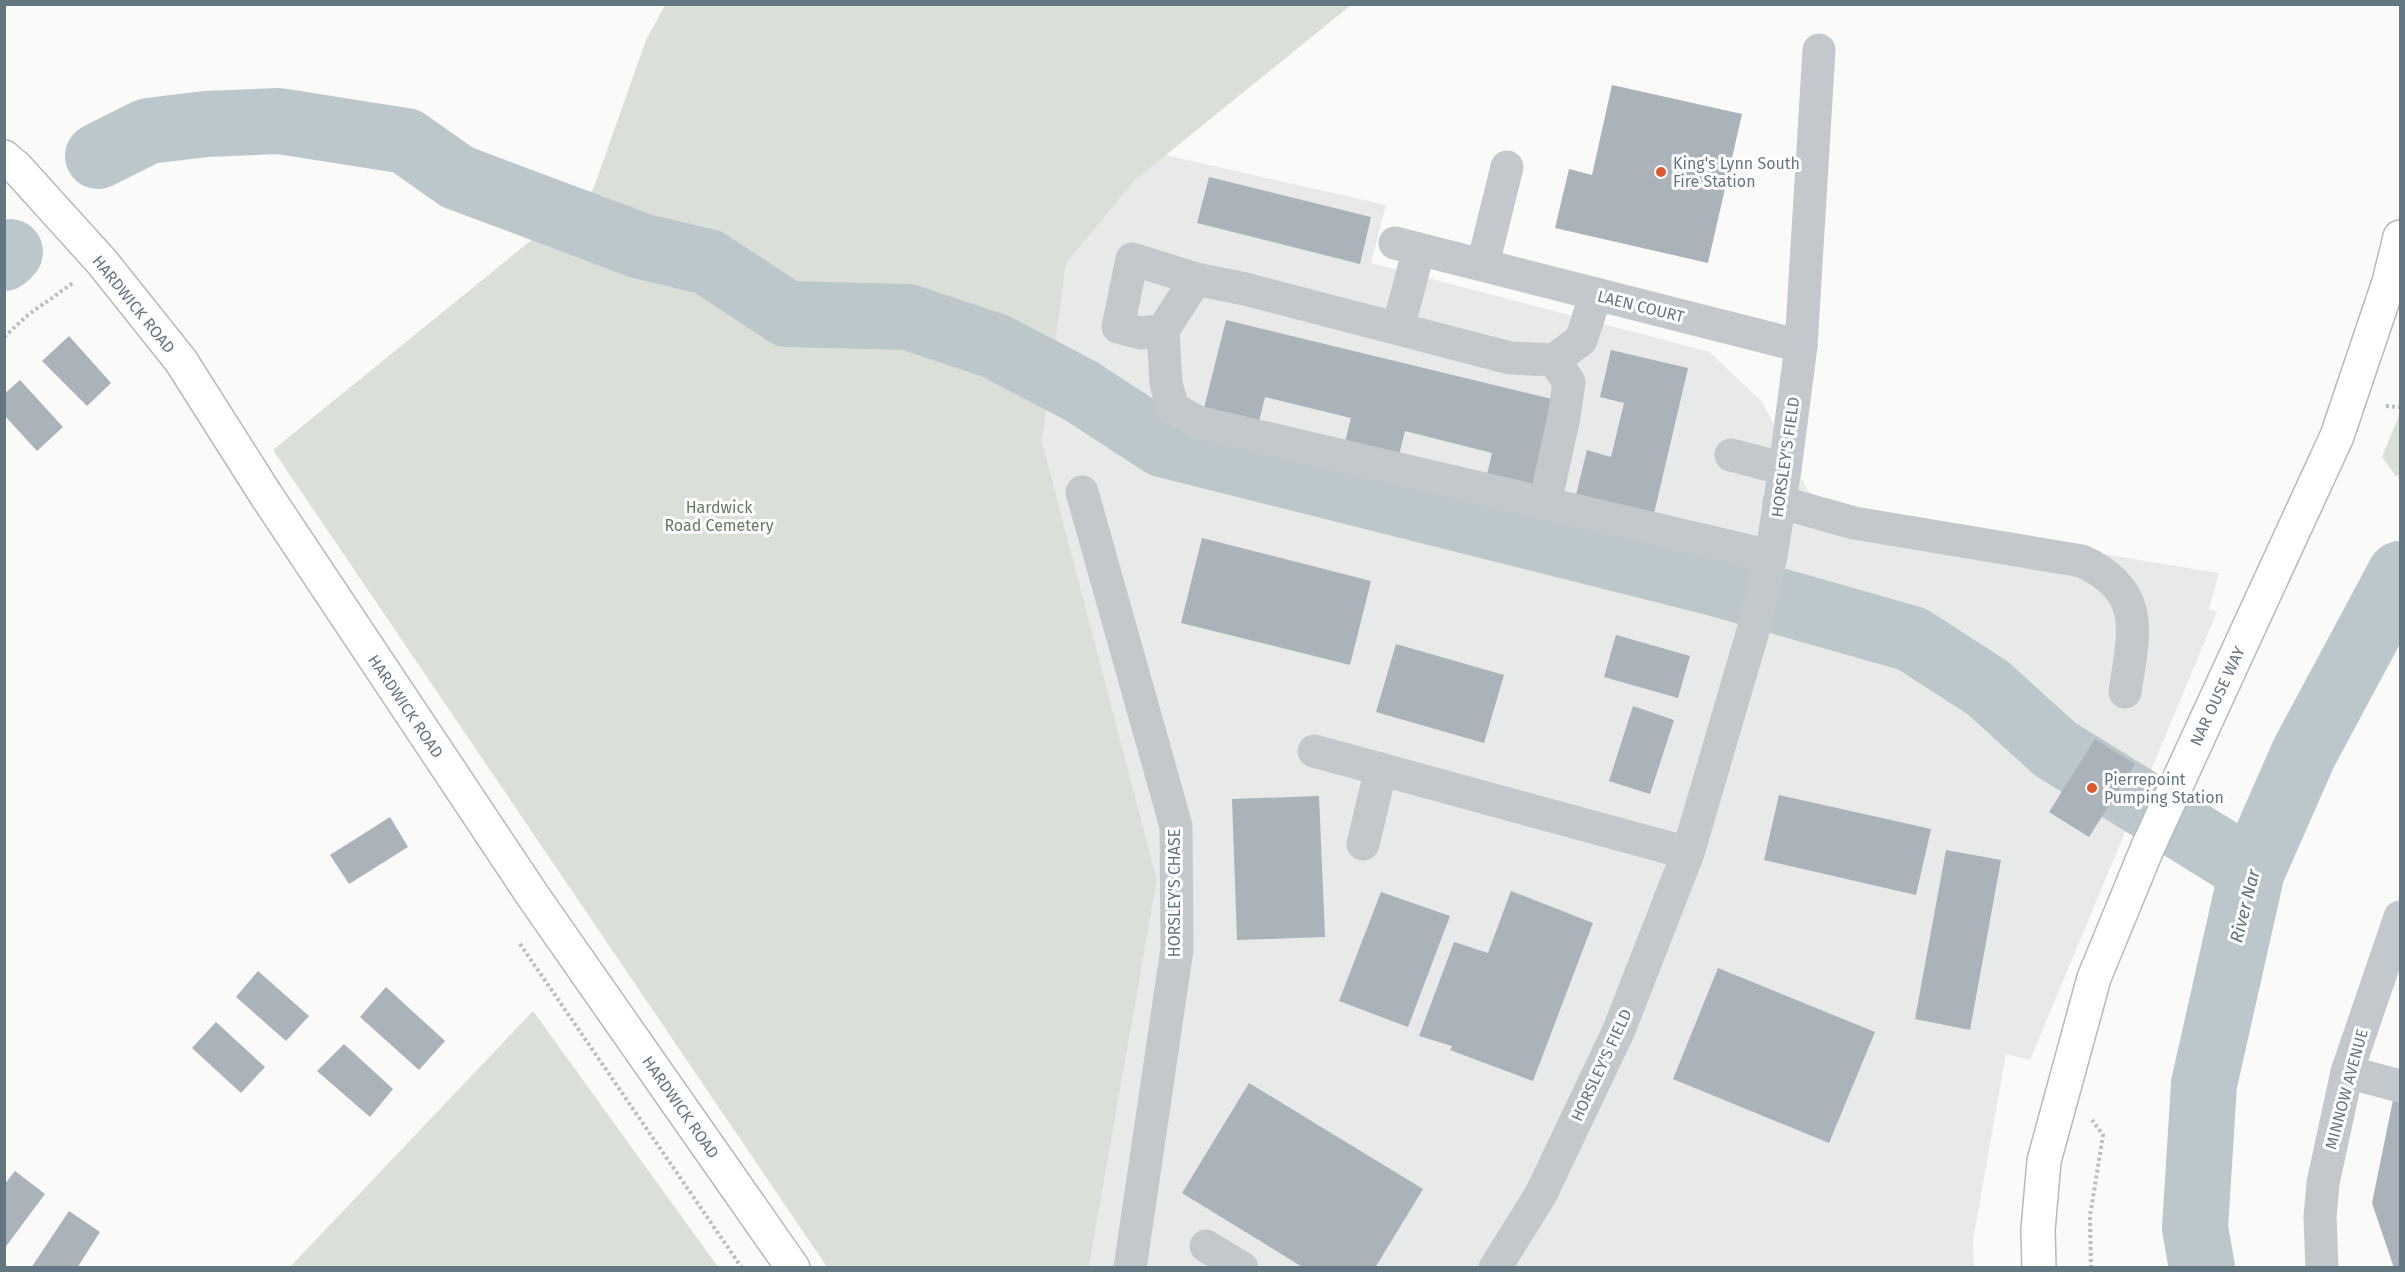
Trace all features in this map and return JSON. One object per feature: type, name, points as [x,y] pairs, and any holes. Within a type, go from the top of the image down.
[{"type":"main road","name":"HARDWICK ROAD","points":[[4,157],[16,167],[102,262],[181,361],[272,505],[526,886],[793,1268]]},
{"type":"main road","name":"NAR OUSE WAY","points":[[2039,1268],[2038,1230],[2044,1161],[2094,978],[2147,849],[2337,436],[2389,282],[2400,237]]},
{"type":"street","name":"HORSLEY'S FIELD","points":[[1495,1268],[1541,1194],[1619,1030],[1688,853],[1753,632],[1769,564],[1785,469],[1801,346],[1819,50]]},
{"type":"street","points":[[1483,264],[1507,167]]},
{"type":"street","name":"LAEN COURT","points":[[1398,328],[1407,246],[1801,346]]},
{"type":"street","points":[[1163,330],[1141,333],[1118,327],[1132,259],[1196,279],[1510,358],[1554,360],[1581,340],[1596,294]]},
{"type":"street","points":[[1196,279],[1163,330],[1166,384],[1173,408],[1197,422],[1545,503],[1769,564]]},
{"type":"street","points":[[1545,503],[1564,417],[1569,382],[1554,360]]},
{"type":"street","points":[[1731,455],[1785,469]]},
{"type":"street","name":"HORSLEY'S CHASE","points":[[1082,492],[1176,826],[1177,949],[1130,1268]]},
{"type":"street","points":[[1779,502],[1854,523],[2082,561],[2103,571],[2120,589],[2130,606],[2134,624],[2125,692]]},
{"type":"street","points":[[1314,751],[1688,853]]},
{"type":"street","points":[[1363,844],[1381,770]]},
{"type":"street","name":"MINNOW AVENUE","points":[[2322,1268],[2320,1217],[2323,1183],[2347,1072],[2400,917]]},
{"type":"street","points":[[2347,1072],[2400,1086]]},
{"type":"street","points":[[1206,1246],[1242,1268]]},
{"type":"path","points":[[4,337],[28,315],[102,262]]},
{"type":"path","points":[[2386,406],[2400,407]]},
{"type":"path","points":[[2091,1119],[2099,1126],[2103,1135],[2090,1216],[2091,1268]]},
{"type":"shaded area","points":[[1165,155],[1386,205],[1371,263],[1710,352],[1762,402],[1808,491],[1837,510],[2219,573],[2209,609],[2217,612],[2030,1060],[2006,1054],[1973,1240],[1974,1267],[1089,1267],[1157,880],[1042,441],[1066,264],[1135,180]]},
{"type":"green space","name":"Hardwick Road Cemetery","points":[[665,5],[1351,5],[1135,180],[1066,264],[1042,441],[1157,880],[1089,1267],[827,1267],[273,450],[593,190],[646,40]]},
{"type":"green space","points":[[2400,413],[2400,475],[2396,476],[2382,457]]},
{"type":"green space","points":[[533,1011],[718,1267],[290,1267]]},
{"type":"building","name":"King's Lynn South Fire Station","points":[[1612,85],[1742,114],[1708,263],[1555,228],[1569,169],[1592,175]]},
{"type":"building","points":[[1209,177],[1371,217],[1360,264],[1197,223]]},
{"type":"building","points":[[1226,320],[1556,400],[1534,491],[1486,479],[1492,453],[1405,431],[1398,459],[1344,446],[1351,418],[1265,397],[1259,422],[1204,408]]},
{"type":"building","points":[[69,336],[111,383],[87,406],[42,361]]},
{"type":"building","points":[[1611,350],[1688,368],[1653,518],[1575,499],[1587,450],[1611,457],[1624,403],[1600,397]]},
{"type":"building","points":[[20,380],[63,427],[37,451],[4,415],[4,394]]},
{"type":"building","points":[[1202,538],[1371,581],[1350,665],[1181,623]]},
{"type":"building","points":[[1616,635],[1690,656],[1678,698],[1604,677]]},
{"type":"building","points":[[1396,644],[1504,675],[1484,743],[1376,712]]},
{"type":"building","points":[[1633,706],[1674,720],[1650,794],[1609,781]]},
{"type":"building","name":"Pierrepoint Pumping Station","points":[[2095,739],[2135,764],[2089,837],[2049,812]]},
{"type":"building","points":[[1779,795],[1931,829],[1916,895],[1764,860]]},
{"type":"building","points":[[1319,796],[1325,937],[1237,940],[1232,799]]},
{"type":"building","points":[[390,817],[408,847],[349,884],[330,855]]},
{"type":"building","points":[[1946,850],[2001,860],[1970,1030],[1915,1019]]},
{"type":"building","points":[[1511,891],[1593,923],[1533,1081],[1450,1050],[1452,1046],[1419,1036],[1454,942],[1488,953]]},
{"type":"building","points":[[1381,892],[1450,916],[1408,1027],[1339,1001]]},
{"type":"building","points":[[1718,968],[1875,1032],[1829,1143],[1673,1079]]},
{"type":"building","points":[[258,971],[309,1016],[286,1041],[236,997]]},
{"type":"building","points":[[386,987],[445,1041],[419,1070],[360,1017]]},
{"type":"building","points":[[216,1022],[265,1067],[241,1093],[192,1048]]},
{"type":"building","points":[[344,1044],[393,1089],[370,1117],[317,1071]]},
{"type":"building","points":[[1249,1083],[1423,1189],[1375,1268],[1304,1268],[1182,1193]]},
{"type":"building","points":[[2393,1100],[2400,1102],[2400,1268],[2394,1268],[2372,1203]]},
{"type":"building","points":[[15,1171],[45,1194],[4,1249],[4,1185]]},
{"type":"building","points":[[69,1211],[100,1232],[77,1268],[31,1268]]},
{"type":"waterway","points":[[98,156],[148,131],[206,124],[279,121],[406,141],[457,177],[641,246],[708,262],[787,314],[908,317],[995,346],[1081,391],[1162,444],[1715,583],[1912,639],[1988,688],[2055,749],[2252,871]]},
{"type":"waterway","points":[[4,258],[10,252]]},
{"type":"waterway","name":"River Nar","points":[[2202,1268],[2195,1228],[2204,1084],[2252,871],[2304,753],[2400,574]]},
{"type":"place","name":"King's Lynn South Fire Station","points":[[1661,172]]},
{"type":"place","name":"Pierrepoint Pumping Station","points":[[2092,788]]}]
